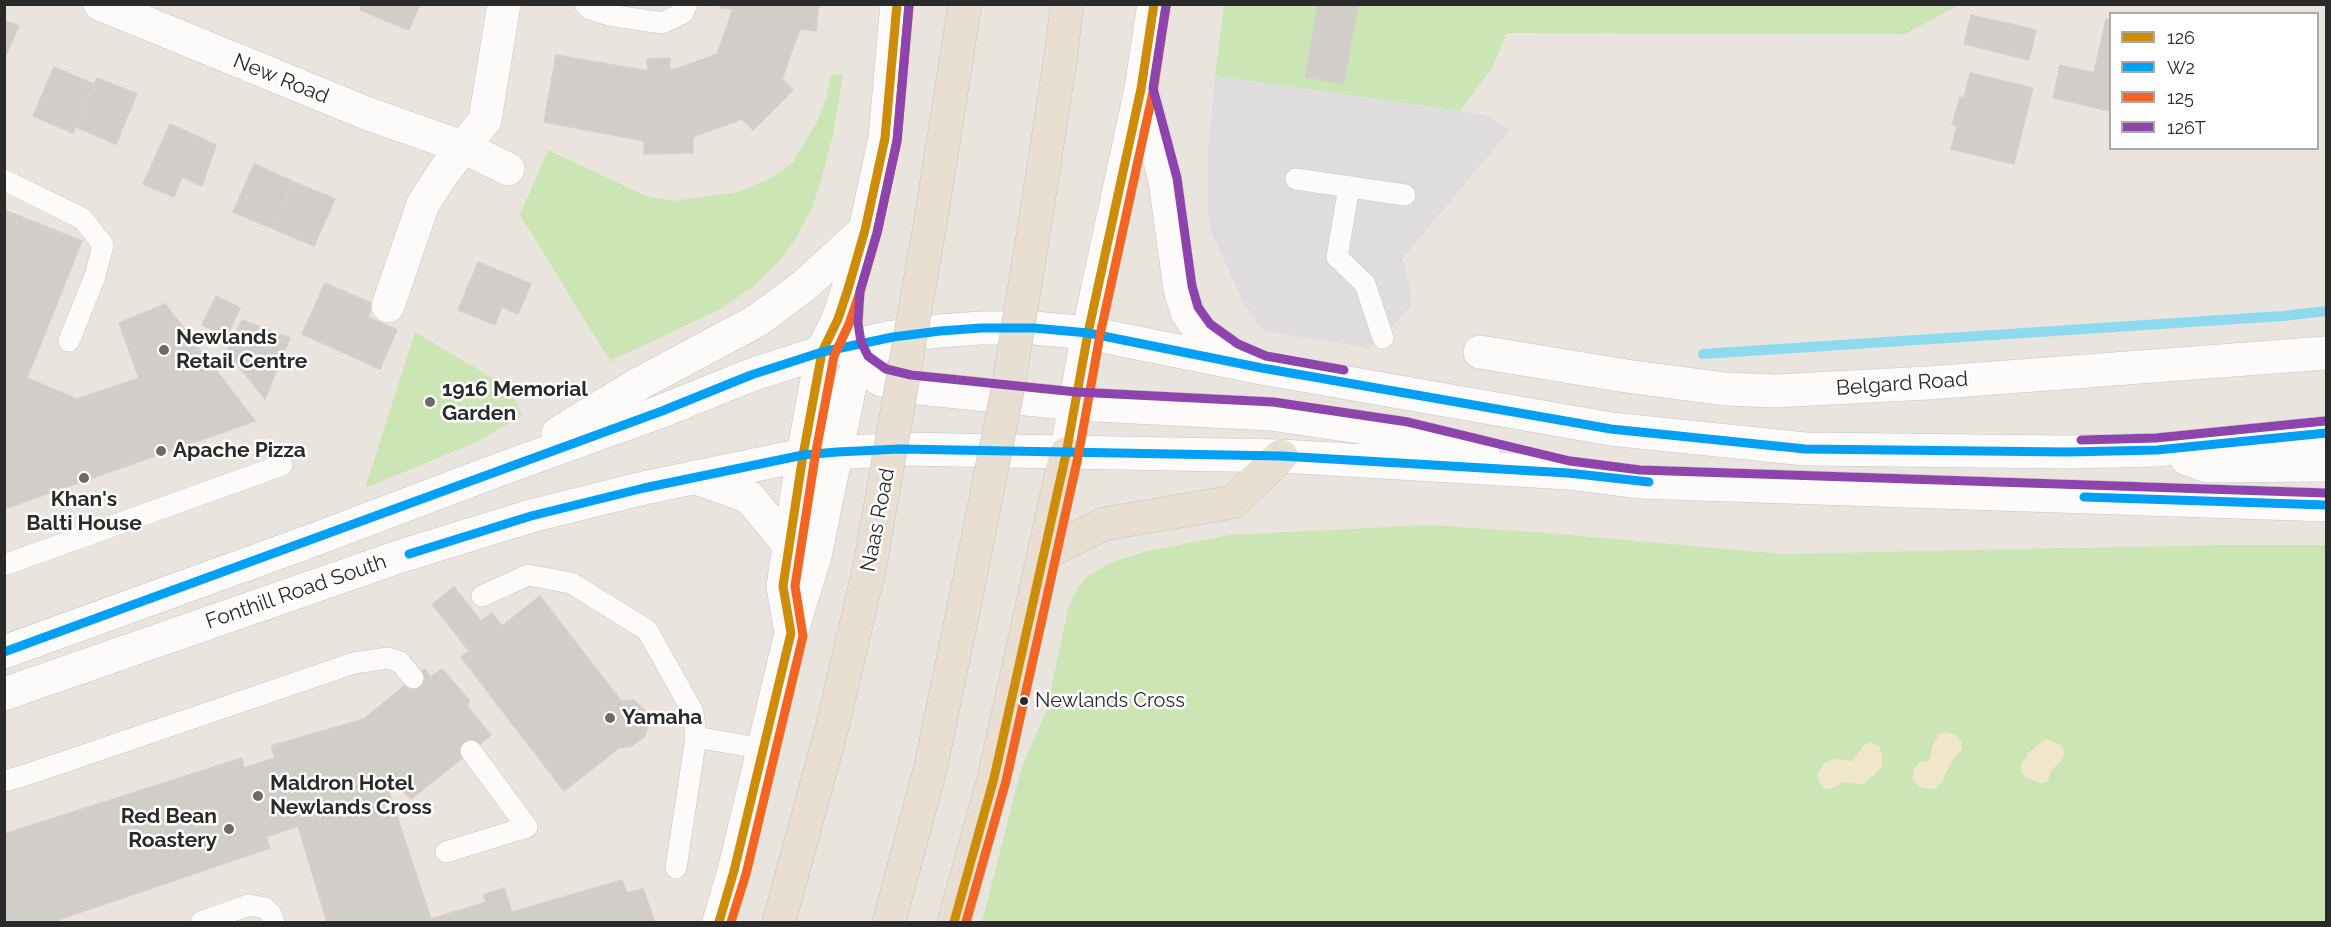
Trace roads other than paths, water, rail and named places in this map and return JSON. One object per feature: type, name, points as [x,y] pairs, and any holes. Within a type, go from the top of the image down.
[{"type":"highway","name":"Naas Road","points":[[779,922],[832,728],[870,565],[930,225],[965,4]]},
{"type":"highway","points":[[890,922],[931,766],[1008,388],[1061,55],[1067,4]]},
{"type":"highway","points":[[954,922],[994,778],[1066,454]]},
{"type":"highway","points":[[1044,554],[1104,524],[1233,502],[1281,456]]},
{"type":"main road","name":"New Road","points":[[100,4],[366,113],[465,148],[508,169]]},
{"type":"main road","points":[[388,306],[423,204],[443,173],[485,120],[504,4]]},
{"type":"main road","points":[[719,922],[764,749],[791,633],[815,556],[851,381],[843,354],[838,319],[865,230],[885,138],[897,4]]},
{"type":"main road","points":[[1066,454],[1088,333],[1141,89],[1154,4]]},
{"type":"main road","points":[[1141,89],[1166,181],[1180,289],[1187,312],[1201,333],[1232,354],[1262,368]]},
{"type":"main road","points":[[498,470],[635,386],[758,320],[805,285],[865,230]]},
{"type":"main road","points":[[791,633],[783,586],[803,455],[843,354],[893,337],[981,328],[1034,328],[1088,333],[1262,368],[1611,429],[1805,449],[2068,452],[2157,450],[2326,434]]},
{"type":"main road","name":"Belgard Road","points":[[1480,352],[1626,376],[1725,389],[1775,391],[1928,383],[2326,353]]},
{"type":"main road","points":[[843,354],[881,380],[909,387],[1075,404],[1271,414],[1406,434],[1568,473]]},
{"type":"main road","name":"Fonthill Road South","points":[[4,652],[662,411],[751,375],[843,354]]},
{"type":"main road","points":[[837,452],[900,449],[1066,454],[1281,456],[1568,473],[1639,482],[2326,505]]},
{"type":"main road","points":[[2157,450],[2207,466],[2326,465]]},
{"type":"main road","name":"Fonthill Road South","points":[[4,694],[401,556],[531,516],[694,477],[803,455],[837,452]]},
{"type":"main road","points":[[694,477],[749,497],[789,545]]},
{"type":"lane","points":[[585,4],[590,9],[609,15],[662,23],[683,13],[687,4]]},
{"type":"lane","points":[[1296,179],[1405,195]]},
{"type":"lane","points":[[4,180],[83,219],[103,245],[95,276],[69,341]]},
{"type":"lane","points":[[1349,187],[1337,257],[1365,284],[1383,338]]},
{"type":"lane","points":[[4,565],[282,465]]},
{"type":"lane","points":[[482,596],[528,576],[571,583],[647,630],[693,712],[696,736],[676,868]]},
{"type":"lane","points":[[4,781],[354,663],[388,658],[400,662],[413,678]]},
{"type":"lane","points":[[696,736],[764,749]]},
{"type":"lane","points":[[447,852],[527,827],[471,751]]},
{"type":"lane","points":[[201,922],[249,905],[265,908],[271,914],[274,922]]},
{"type":"waterway","points":[[1703,354],[2283,316],[2326,311]]},
{"type":"place","name":"Newlands Retail Centre","points":[[164,350]]},
{"type":"place","name":"1916 Memorial Garden","points":[[430,402]]},
{"type":"place","name":"Apache Pizza","points":[[161,451]]},
{"type":"place","name":"Khan's Balti House","points":[[84,478]]},
{"type":"place","name":"Newlands Cross","points":[[1024,701]]},
{"type":"place","name":"Yamaha","points":[[610,718]]},
{"type":"place","name":"Maldron Hotel Newlands Cross","points":[[258,796]]},
{"type":"place","name":"Red Bean Roastery","points":[[229,829]]}]
